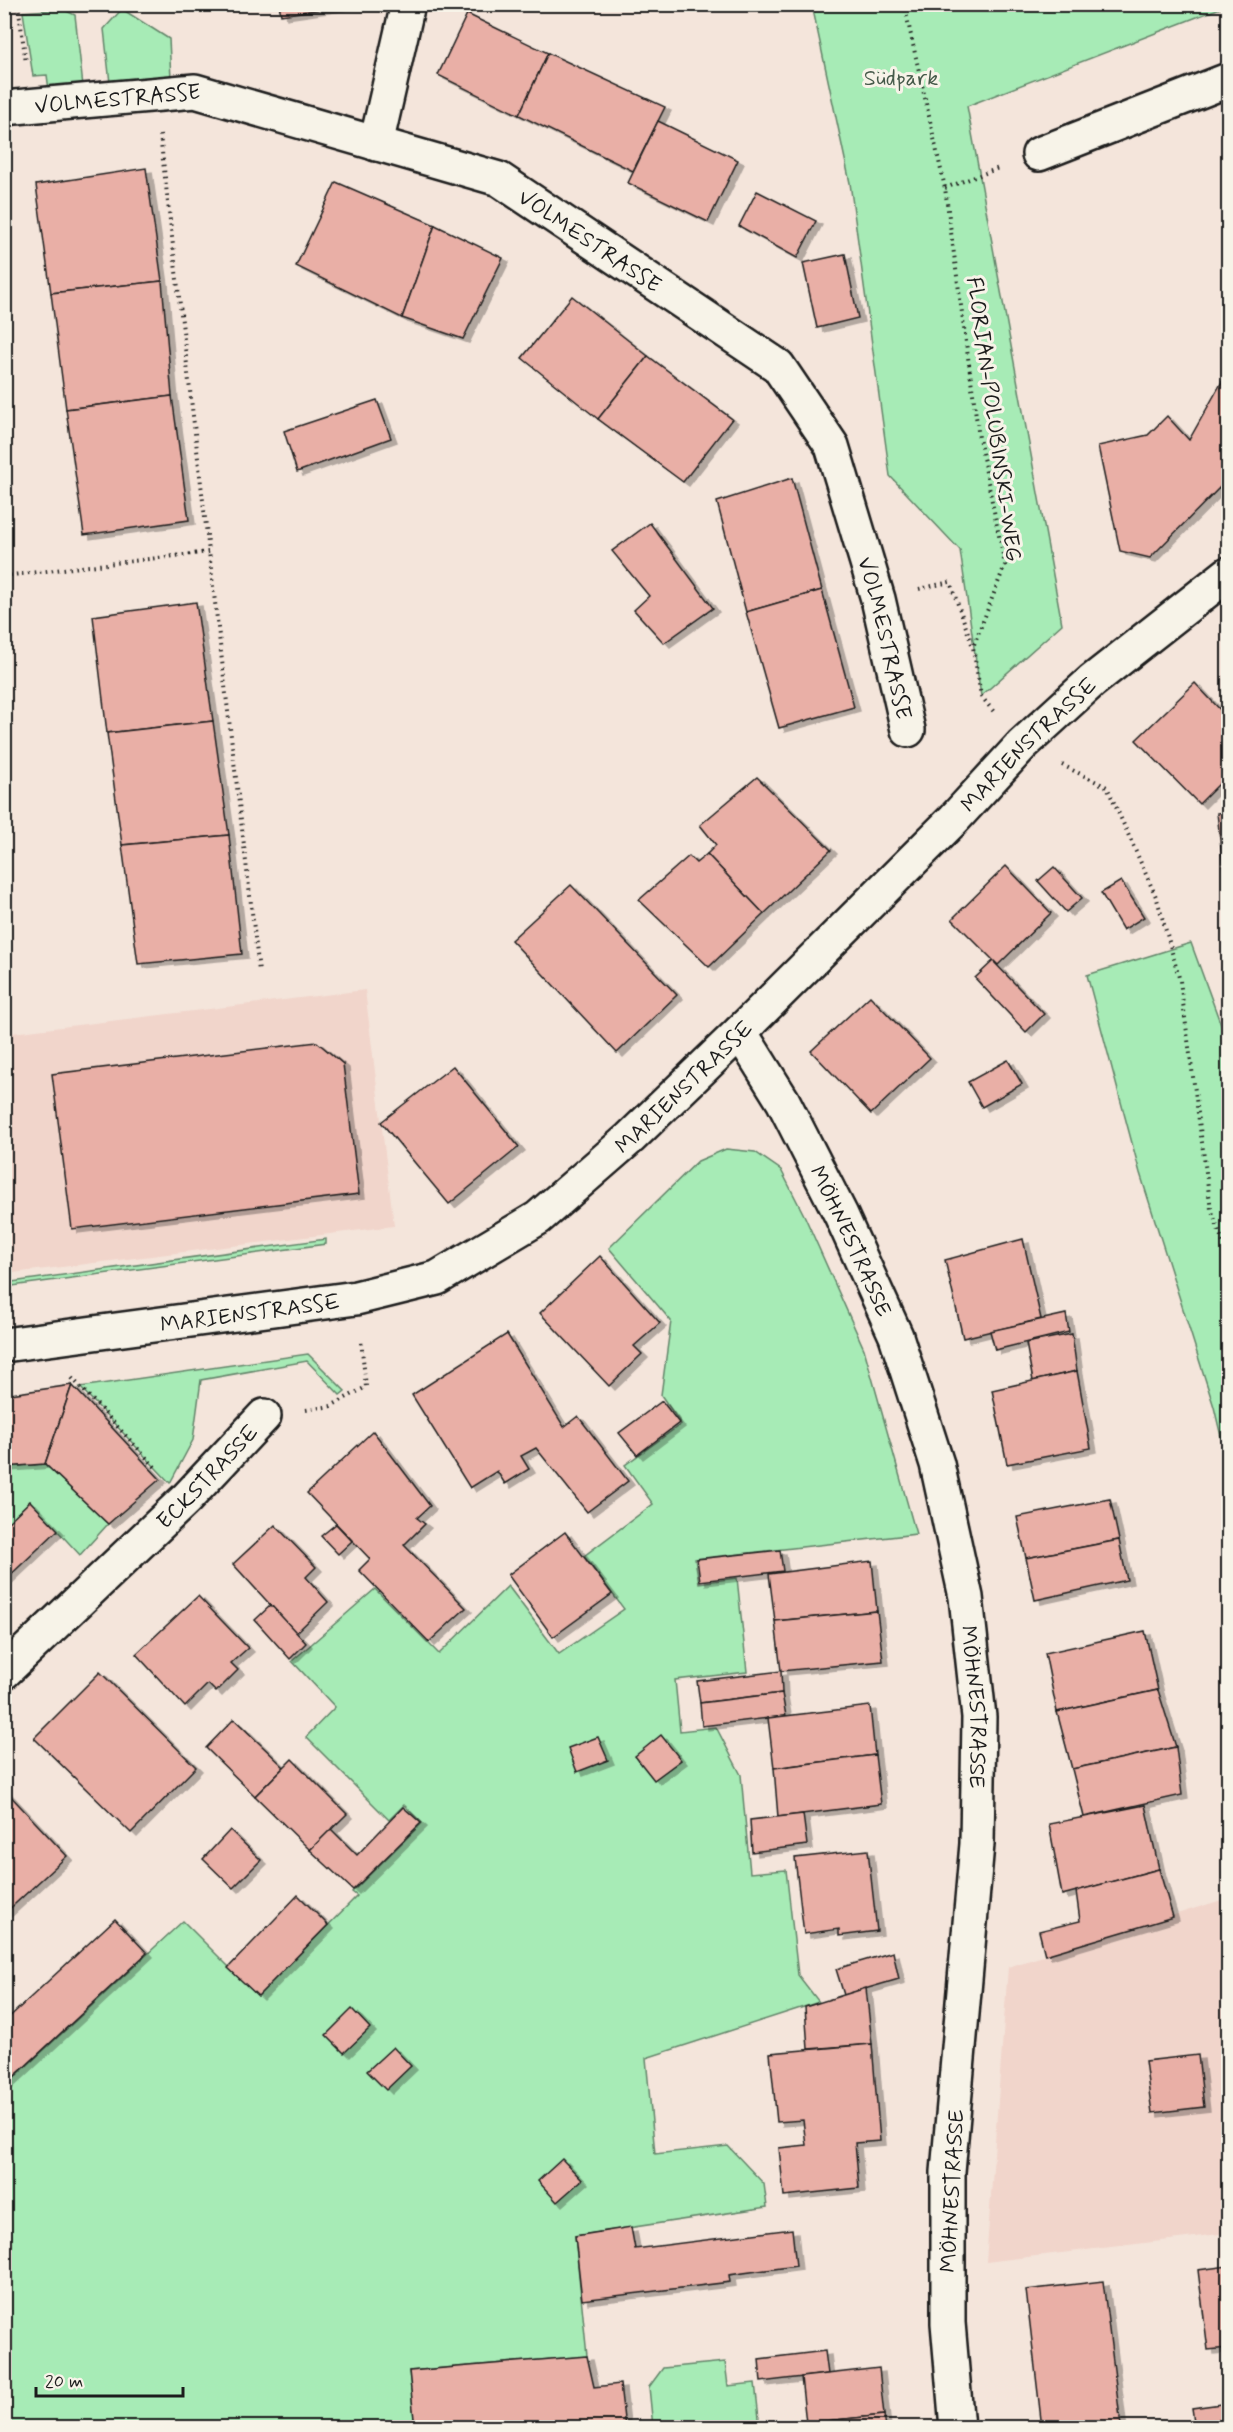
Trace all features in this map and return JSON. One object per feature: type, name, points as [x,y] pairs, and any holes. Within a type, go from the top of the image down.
[{"type":"street","points":[[376,144],[404,8]]},
{"type":"street","points":[[1039,154],[1228,80]]},
{"type":"street","name":"VOLMESTRASSE","points":[[18,107],[195,92],[499,180],[778,366],[832,446],[878,599],[909,730]]},
{"type":"street","name":"MARIENSTRASSE","points":[[20,1343],[356,1298],[437,1278],[538,1218],[630,1138],[740,1032],[946,827],[1022,745],[1092,681],[1228,574]]},
{"type":"street","name":"MÖHNESTRASSE","points":[[740,1032],[783,1101],[841,1215],[896,1336],[936,1464],[966,1597],[978,1717],[977,1844],[948,2172],[948,2324],[957,2427]]},
{"type":"street","name":"ECKSTRASSE","points":[[4,1672],[186,1499],[264,1416]]},
{"type":"path","points":[[18,4],[18,107]]},
{"type":"path","name":"FLORIAN-POLUBINSKI-WEG","points":[[904,4],[945,188],[979,438],[1005,565],[973,647]]},
{"type":"path","points":[[155,95],[259,971]]},
{"type":"path","points":[[945,188],[1039,154]]},
{"type":"path","points":[[4,576],[208,552]]},
{"type":"path","points":[[878,599],[950,582],[973,647],[981,696],[1022,745],[1107,787],[1157,899],[1180,981],[1211,1209],[1228,1256]]},
{"type":"path","name":"ECKSTRASSE","points":[[264,1416],[331,1406],[366,1387],[356,1298]]},
{"type":"path","points":[[20,1343],[186,1499]]},
{"type":"shaded area","points":[[365,990],[394,1226],[5,1274],[4,1034]]},
{"type":"shaded area","points":[[1228,1898],[1228,2233],[986,2262],[1008,1967]]},
{"type":"green space","name":"Südpark","points":[[812,5],[1228,5],[967,106],[1062,624],[981,696],[960,550],[890,476],[850,183]]},
{"type":"green space","points":[[62,9],[75,15],[83,86],[49,90],[47,75],[33,76],[23,12]]},
{"type":"green space","points":[[122,9],[169,39],[171,79],[110,83],[104,29]]},
{"type":"green space","points":[[1191,943],[1228,1044],[1228,1466],[1214,1407],[1140,1173],[1087,975]]},
{"type":"green space","points":[[726,1149],[755,1152],[781,1170],[805,1217],[864,1349],[916,1534],[695,1559],[699,1583],[737,1578],[747,1672],[675,1680],[680,1731],[716,1727],[741,1775],[750,1873],[786,1870],[798,1975],[819,2002],[646,2058],[655,2154],[728,2146],[764,2184],[767,2207],[575,2236],[587,2356],[409,2371],[415,2427],[5,2428],[5,2086],[183,1921],[258,1996],[357,1896],[352,1892],[422,1823],[404,1805],[389,1820],[306,1737],[335,1707],[292,1661],[375,1589],[439,1654],[508,1586],[559,1654],[624,1609],[584,1556],[653,1504],[625,1465],[681,1424],[661,1395],[671,1321],[609,1248],[698,1161]]},
{"type":"green space","points":[[326,1239],[326,1244],[12,1286],[5,1283],[5,1279],[12,1282]]},
{"type":"green space","points":[[308,1354],[345,1391],[340,1395],[307,1361],[201,1380],[193,1440],[170,1483],[80,1387]]},
{"type":"green space","points":[[45,1464],[108,1524],[80,1555],[30,1501],[5,1526],[5,1467]]},
{"type":"green space","points":[[725,2362],[728,2386],[755,2383],[760,2427],[653,2427],[649,2387],[663,2368]]},
{"type":"building","points":[[279,4],[357,4],[281,15]]},
{"type":"building","points":[[467,14],[548,53],[519,115],[438,75]]},
{"type":"building","points":[[548,53],[665,107],[633,171],[519,115]]},
{"type":"building","points":[[658,121],[738,160],[708,222],[628,183]]},
{"type":"building","points":[[146,168],[162,281],[51,293],[36,185]]},
{"type":"building","points":[[336,182],[435,225],[402,318],[296,266]]},
{"type":"building","points":[[757,191],[816,221],[797,258],[739,226]]},
{"type":"building","points":[[435,225],[503,258],[463,339],[402,318]]},
{"type":"building","points":[[845,254],[858,318],[817,328],[803,263]]},
{"type":"building","points":[[162,281],[172,396],[66,409],[51,293]]},
{"type":"building","points":[[572,296],[648,356],[598,419],[522,358]]},
{"type":"building","points":[[648,356],[732,419],[683,482],[598,419]]},
{"type":"building","points":[[1228,371],[1228,476],[1226,481],[1150,558],[1120,551],[1098,446],[1148,435],[1167,416],[1189,440]]},
{"type":"building","points":[[172,396],[189,520],[84,535],[66,409]]},
{"type":"building","points":[[377,400],[391,438],[297,472],[284,431]]},
{"type":"building","points":[[792,478],[822,590],[746,612],[717,502]]},
{"type":"building","points":[[650,523],[713,608],[664,643],[634,610],[649,596],[612,551]]},
{"type":"building","points":[[822,590],[854,707],[779,728],[746,612]]},
{"type":"building","points":[[196,602],[213,721],[107,733],[93,616]]},
{"type":"building","points":[[1195,683],[1228,718],[1228,775],[1199,804],[1136,740]]},
{"type":"building","points":[[213,721],[229,835],[122,845],[107,733]]},
{"type":"building","points":[[757,777],[831,850],[764,914],[707,854],[716,845],[700,825]]},
{"type":"building","points":[[1228,812],[1228,908],[1217,813]]},
{"type":"building","points":[[229,835],[242,954],[138,964],[122,845]]},
{"type":"building","points":[[707,854],[764,914],[709,967],[639,900],[689,856],[696,863]]},
{"type":"building","points":[[1006,866],[1051,913],[998,965],[952,919]]},
{"type":"building","points":[[1054,867],[1082,898],[1066,912],[1038,881]]},
{"type":"building","points":[[1121,881],[1144,917],[1123,930],[1101,893]]},
{"type":"building","points":[[571,885],[677,995],[617,1053],[511,940]]},
{"type":"building","points":[[993,961],[1044,1014],[1026,1032],[975,978]]},
{"type":"building","points":[[870,996],[930,1058],[871,1114],[811,1051]]},
{"type":"building","points":[[317,1042],[343,1064],[359,1194],[72,1229],[52,1074]]},
{"type":"building","points":[[1008,1060],[1022,1084],[982,1107],[968,1082]]},
{"type":"building","points":[[453,1066],[519,1147],[449,1204],[381,1122]]},
{"type":"building","points":[[1023,1239],[1041,1319],[963,1338],[945,1260]]},
{"type":"building","points":[[600,1256],[660,1323],[634,1346],[642,1354],[609,1386],[540,1313]]},
{"type":"building","points":[[1066,1314],[1069,1332],[995,1350],[990,1331]]},
{"type":"building","points":[[507,1334],[564,1427],[578,1416],[628,1481],[587,1512],[536,1448],[521,1456],[529,1469],[505,1484],[497,1471],[470,1488],[412,1395]]},
{"type":"building","points":[[1072,1334],[1077,1371],[1033,1381],[1026,1343]]},
{"type":"building","points":[[1077,1371],[1091,1448],[1007,1464],[992,1390]]},
{"type":"building","points":[[72,1385],[45,1464],[4,1467],[4,1395]]},
{"type":"building","points":[[72,1385],[160,1479],[108,1524],[45,1464]]},
{"type":"building","points":[[662,1401],[679,1423],[637,1455],[619,1433]]},
{"type":"building","points":[[373,1431],[430,1506],[417,1518],[425,1524],[404,1545],[466,1608],[429,1642],[359,1570],[370,1559],[307,1493]]},
{"type":"building","points":[[1110,1499],[1119,1540],[1026,1558],[1017,1517]]},
{"type":"building","points":[[30,1501],[58,1530],[4,1581],[4,1526]]},
{"type":"building","points":[[336,1524],[352,1541],[338,1554],[321,1536]]},
{"type":"building","points":[[275,1525],[316,1567],[306,1577],[328,1602],[296,1633],[233,1564]]},
{"type":"building","points":[[565,1532],[612,1594],[553,1637],[508,1575]]},
{"type":"building","points":[[1119,1540],[1127,1580],[1035,1600],[1026,1558]]},
{"type":"building","points":[[780,1550],[783,1571],[700,1581],[697,1559]]},
{"type":"building","points":[[872,1561],[877,1611],[775,1621],[769,1574]]},
{"type":"building","points":[[198,1596],[248,1648],[231,1663],[238,1670],[216,1692],[208,1684],[185,1707],[136,1654]]},
{"type":"building","points":[[271,1605],[306,1643],[290,1659],[255,1620]]},
{"type":"building","points":[[877,1611],[883,1661],[781,1671],[775,1621]]},
{"type":"building","points":[[1145,1631],[1158,1690],[1057,1712],[1045,1653]]},
{"type":"building","points":[[781,1671],[782,1693],[700,1703],[697,1681]]},
{"type":"building","points":[[100,1672],[196,1767],[131,1833],[34,1738]]},
{"type":"building","points":[[1158,1690],[1176,1747],[1072,1769],[1057,1712]]},
{"type":"building","points":[[782,1693],[786,1716],[702,1726],[700,1703]]},
{"type":"building","points":[[870,1706],[875,1755],[774,1768],[768,1718]]},
{"type":"building","points":[[234,1719],[284,1767],[255,1796],[206,1748]]},
{"type":"building","points":[[661,1735],[681,1760],[654,1780],[635,1756]]},
{"type":"building","points":[[598,1737],[608,1760],[577,1772],[568,1748]]},
{"type":"building","points":[[1176,1747],[1182,1795],[1084,1817],[1072,1769]]},
{"type":"building","points":[[875,1755],[881,1804],[778,1817],[774,1768]]},
{"type":"building","points":[[292,1759],[347,1814],[310,1850],[255,1796]]},
{"type":"building","points":[[4,1789],[67,1856],[4,1914]]},
{"type":"building","points":[[1145,1805],[1159,1869],[1062,1895],[1049,1824]]},
{"type":"building","points":[[403,1807],[421,1823],[353,1890],[310,1850],[331,1829],[357,1855]]},
{"type":"building","points":[[803,1814],[807,1845],[752,1852],[750,1820]]},
{"type":"building","points":[[230,1830],[261,1860],[233,1888],[203,1859]]},
{"type":"building","points":[[868,1850],[877,1931],[839,1936],[839,1929],[804,1934],[795,1858]]},
{"type":"building","points":[[1159,1869],[1173,1917],[1045,1955],[1039,1931],[1080,1921],[1076,1891]]},
{"type":"building","points":[[298,1895],[328,1925],[258,1996],[228,1968]]},
{"type":"building","points":[[115,1919],[147,1953],[4,2086],[4,2022]]},
{"type":"building","points":[[893,1952],[899,1979],[844,1995],[836,1969]]},
{"type":"building","points":[[866,1988],[872,2044],[808,2049],[805,2007]]},
{"type":"building","points":[[352,2009],[370,2028],[344,2053],[326,2035]]},
{"type":"building","points":[[872,2044],[880,2141],[855,2143],[859,2188],[784,2196],[779,2148],[806,2145],[803,2120],[777,2122],[770,2053]]},
{"type":"building","points":[[393,2047],[411,2066],[386,2090],[367,2071]]},
{"type":"building","points":[[1198,2055],[1204,2107],[1152,2113],[1145,2061]]},
{"type":"building","points":[[562,2159],[582,2180],[557,2202],[538,2181]]},
{"type":"building","points":[[631,2227],[635,2249],[792,2229],[796,2266],[729,2275],[730,2282],[582,2300],[575,2236]]},
{"type":"building","points":[[1228,2266],[1228,2348],[1208,2350],[1198,2270]]},
{"type":"building","points":[[1103,2281],[1121,2426],[1042,2428],[1026,2290]]},
{"type":"building","points":[[825,2351],[828,2374],[761,2382],[759,2359]]},
{"type":"building","points":[[587,2356],[594,2387],[620,2384],[625,2428],[415,2428],[409,2371]]},
{"type":"building","points":[[879,2368],[884,2415],[806,2423],[801,2377]]},
{"type":"building","points":[[1228,2403],[1228,2428],[1195,2428],[1192,2408]]},
{"type":"building","points":[[884,2415],[886,2428],[807,2428],[806,2423]]}]
